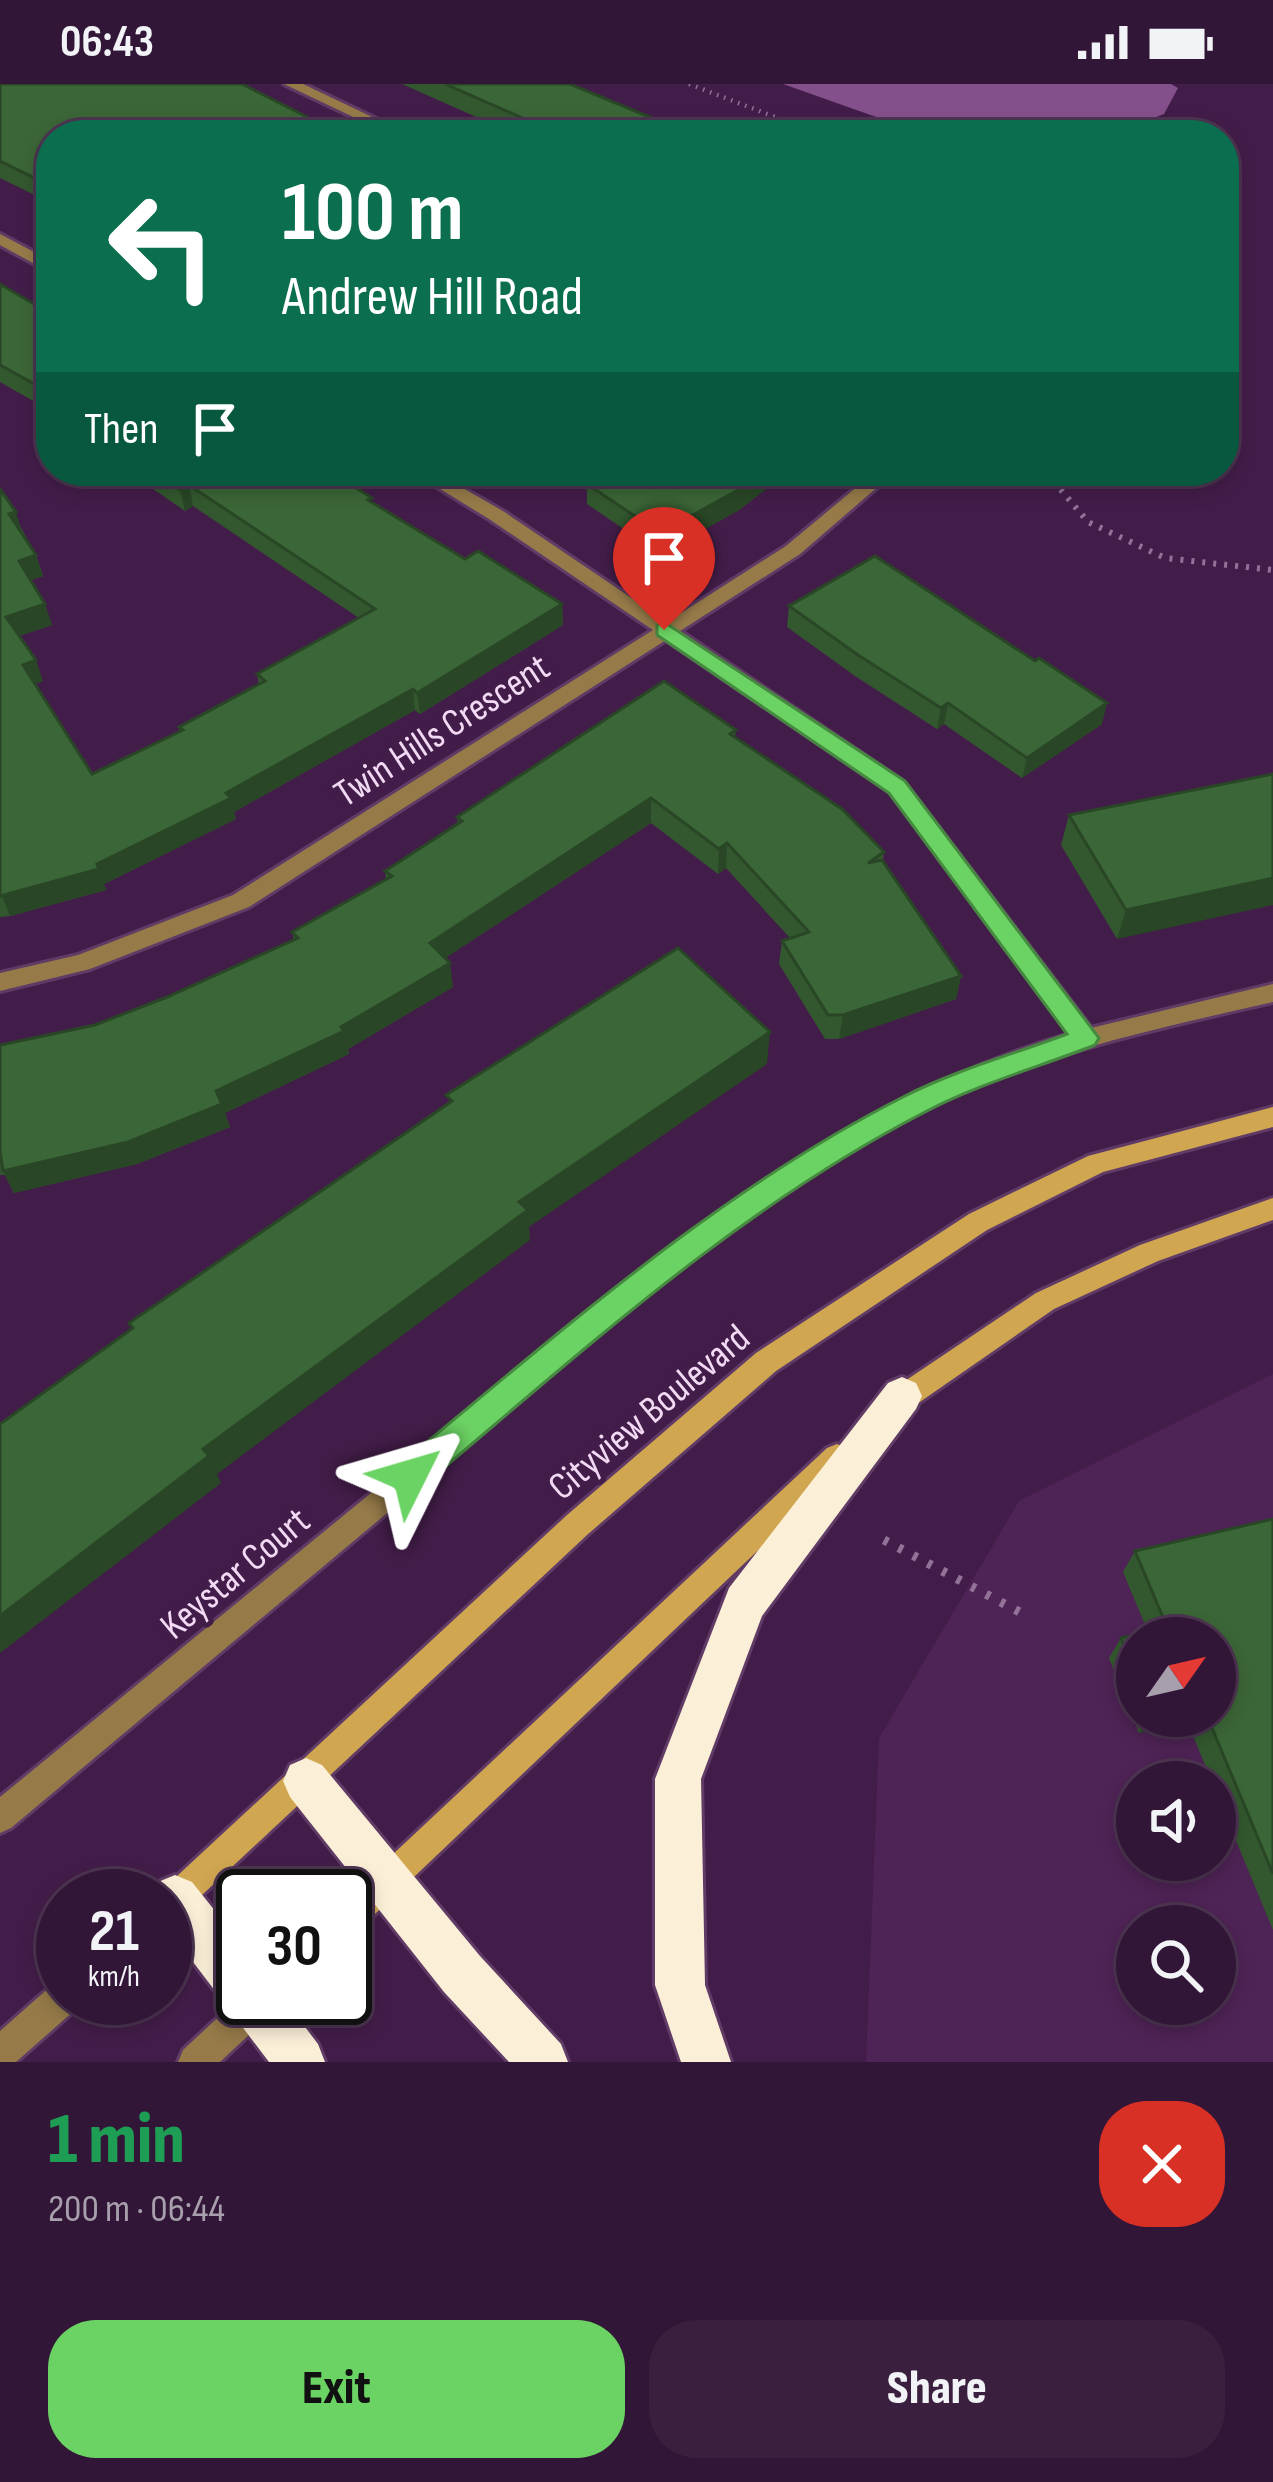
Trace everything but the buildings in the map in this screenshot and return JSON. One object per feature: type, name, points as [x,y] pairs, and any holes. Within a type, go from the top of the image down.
[{"type":"highway","points":[[706,2062],[680,1985],[678,1779],[745,1603],[902,1396]]},
{"type":"highway","points":[[306,1780],[462,1974],[543,2062]]},
{"type":"highway","points":[[192,1928],[216,1955]]},
{"type":"highway","points":[[274,2025],[300,2062]]},
{"type":"main road","name":"Cityview Boulevard","points":[[192,1884],[577,1525],[766,1362],[978,1222],[1097,1163],[1273,1117]]},
{"type":"main road","points":[[372,1896],[902,1396],[1045,1301],[1149,1253],[1273,1209]]},
{"type":"street","points":[[291,84],[370,120]]},
{"type":"street","points":[[0,239],[36,259]]},
{"type":"street","points":[[446,486],[496,515],[897,787],[1085,1038]]},
{"type":"street","name":"Twin Hills Crescent","points":[[0,982],[82,963],[241,901],[793,550],[869,486]]},
{"type":"street","name":"Keystar Court","points":[[0,1817],[691,1244],[776,1183],[918,1102],[1085,1038],[1273,993]]},
{"type":"street","points":[[0,2054],[36,2022]]},
{"type":"street","points":[[195,2062],[229,2025]]},
{"type":"path","points":[[689,84],[783,120]]},
{"type":"path","points":[[1058,486],[1088,522],[1165,558],[1273,570]]},
{"type":"path","points":[[884,1540],[1028,1617]]},
{"type":"shaded area","points":[[783,84],[1171,84],[1178,88],[1164,114],[1149,120],[885,120]]},
{"type":"shaded area","points":[[1273,1374],[1273,2062],[866,2062],[879,1738],[1019,1501]]},
{"type":"route","points":[[410,1476],[691,1244],[776,1183],[918,1102],[1085,1038],[897,787],[664,630]]}]
